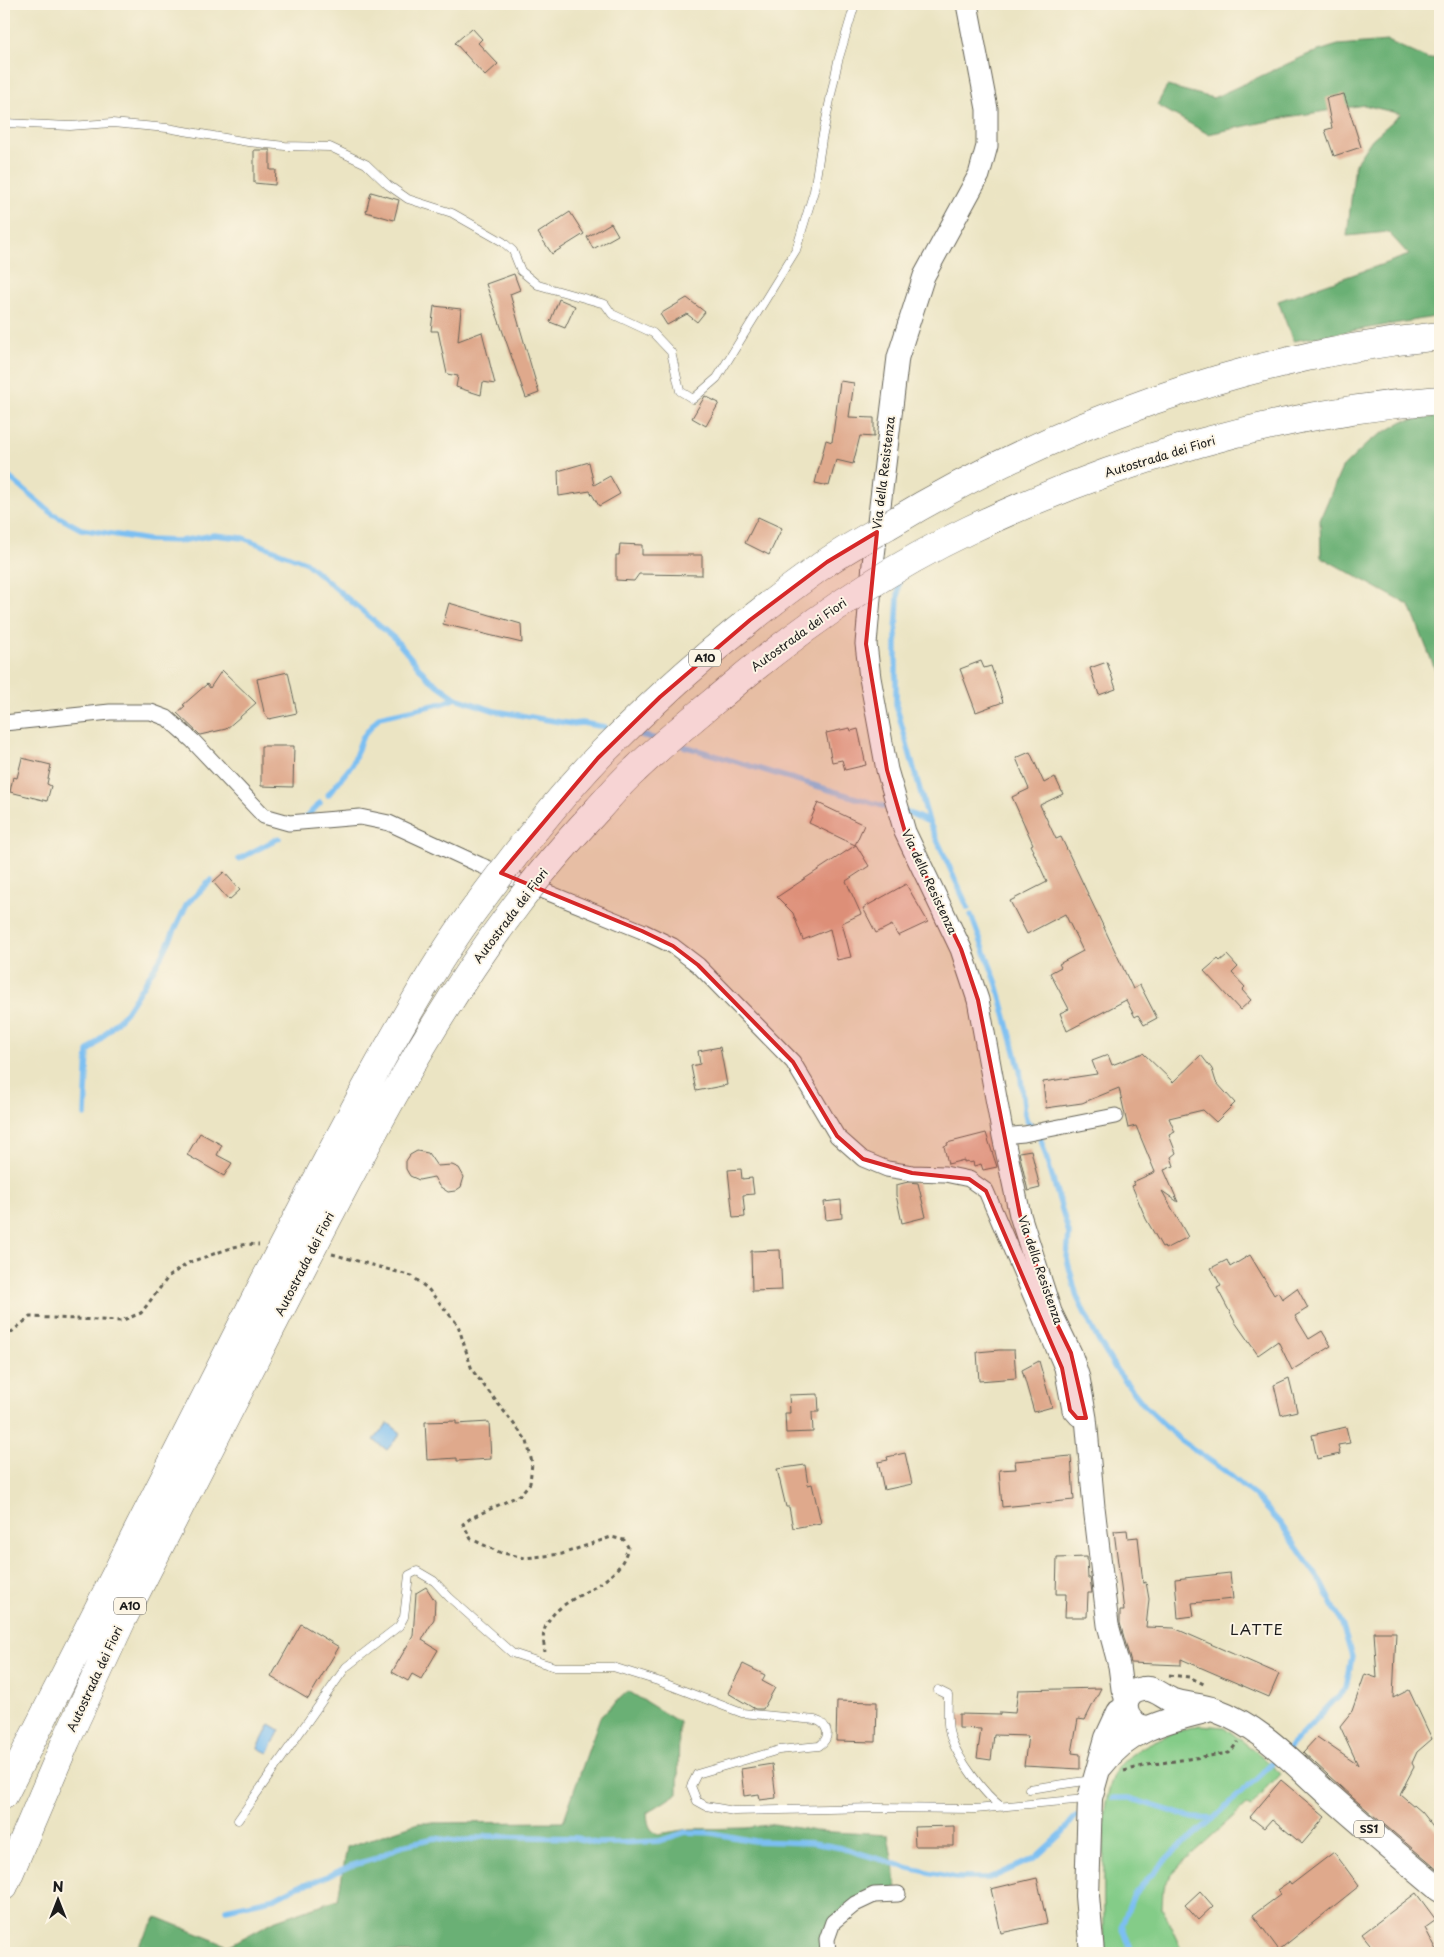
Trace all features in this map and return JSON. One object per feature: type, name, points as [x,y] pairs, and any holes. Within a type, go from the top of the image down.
[{"type":"highway","name":"A10","points":[[4,1795],[244,1321],[355,1106],[411,1006],[469,916],[528,839],[598,758],[660,697],[750,620],[827,562],[934,498],[996,466],[1087,426],[1164,398],[1248,371],[1335,352],[1440,336]]},
{"type":"highway","name":"Autostrada dei Fiori","points":[[4,1886],[66,1741],[122,1620],[269,1332],[398,1087],[464,979],[515,907],[567,843],[632,772],[758,663],[827,613],[888,574],[967,531],[1067,487],[1166,453],[1239,433],[1320,415],[1440,400]]},
{"type":"main road","name":"SS1","points":[[1137,1698],[1170,1699],[1213,1709],[1235,1718],[1252,1735],[1300,1767],[1440,1890]]},
{"type":"main road","points":[[1137,1698],[1130,1720],[1135,1725],[1153,1725],[1213,1709]]},
{"type":"main road","points":[[1092,1953],[1087,1896],[1095,1782],[1107,1738],[1120,1712],[1137,1698],[1163,1699],[1165,1705],[1163,1718],[1121,1743],[1095,1782]]},
{"type":"street","name":"Via della Resistenza","points":[[967,4],[987,109],[987,146],[979,175],[924,276],[898,357],[873,564],[866,644],[870,678],[887,770],[902,823],[961,949],[978,1000],[1003,1136],[1020,1215],[1051,1312],[1071,1353],[1079,1378],[1086,1418],[1108,1625],[1120,1676],[1130,1685],[1137,1698]]},
{"type":"street","points":[[4,723],[110,712],[151,712],[167,718],[193,741],[264,816],[289,823],[360,817],[390,823],[480,864],[642,931],[672,946],[698,965],[793,1062],[837,1136],[863,1159],[895,1170],[912,1173],[945,1174],[969,1179],[986,1191],[1062,1368],[1070,1410],[1077,1418],[1086,1418]]},
{"type":"street","points":[[1003,1136],[1024,1134],[1115,1116]]},
{"type":"street","points":[[828,1953],[828,1938],[834,1922],[855,1904],[874,1895],[898,1894]]},
{"type":"lane","points":[[4,123],[70,126],[112,122],[167,128],[266,144],[330,147],[366,164],[408,199],[452,213],[502,242],[513,251],[521,271],[538,285],[605,304],[612,314],[653,334],[671,352],[680,391],[693,399],[717,378],[796,250],[814,191],[822,139],[838,61],[854,4]]},
{"type":"lane","points":[[238,1820],[346,1667],[399,1626],[404,1617],[409,1575],[417,1571],[434,1581],[449,1597],[512,1652],[555,1667],[613,1667],[661,1682],[742,1713],[815,1720],[820,1721],[826,1727],[827,1736],[823,1744],[819,1746],[779,1750],[697,1774],[691,1786],[697,1801],[706,1806],[734,1811],[876,1808],[975,1809],[1002,1807],[1095,1782]]},
{"type":"lane","points":[[938,1690],[948,1695],[947,1713],[951,1737],[970,1772],[994,1802],[1002,1807]]},
{"type":"lane","points":[[1029,1789],[1095,1782]]},
{"type":"path","points":[[4,1338],[30,1317],[121,1321],[141,1313],[169,1276],[190,1262],[247,1244],[267,1246]]},
{"type":"path","points":[[325,1253],[412,1276],[428,1289],[458,1325],[472,1370],[527,1441],[532,1463],[530,1483],[520,1495],[462,1524],[471,1539],[499,1552],[525,1558],[562,1554],[611,1537],[624,1540],[628,1548],[626,1559],[610,1577],[556,1611],[544,1629],[545,1651],[555,1667]]},
{"type":"path","points":[[1095,1782],[1147,1765],[1229,1753],[1252,1735]]},
{"type":"highlighted area","points":[[877,532],[866,644],[887,770],[905,832],[961,949],[978,1000],[1020,1215],[1051,1312],[1071,1353],[1086,1418],[1077,1418],[1070,1410],[1062,1368],[986,1191],[969,1179],[912,1173],[863,1159],[837,1136],[793,1062],[698,965],[673,946],[642,931],[501,873],[598,758],[660,697],[750,620],[827,562]]},
{"type":"green space","points":[[1388,41],[1428,59],[1440,57],[1440,316],[1293,341],[1278,301],[1409,255],[1388,232],[1347,236],[1355,164],[1372,139],[1401,114],[1364,105],[1288,117],[1208,134],[1157,105],[1167,86],[1213,98],[1309,54],[1338,45]]},
{"type":"green space","points":[[1440,416],[1440,682],[1410,606],[1321,557],[1320,519],[1342,468],[1370,441],[1403,421]]},
{"type":"green space","points":[[628,1691],[679,1722],[678,1793],[647,1813],[652,1830],[658,1834],[689,1829],[746,1828],[774,1824],[815,1831],[888,1835],[897,1888],[845,1911],[826,1953],[133,1953],[157,1917],[228,1946],[276,1920],[338,1899],[347,1847],[418,1823],[563,1822],[600,1717]]},
{"type":"green space","points":[[1200,1725],[1224,1727],[1263,1757],[1281,1774],[1250,1807],[1246,1805],[1183,1862],[1166,1882],[1163,1888],[1162,1908],[1183,1953],[1105,1953],[1105,1813],[1106,1800],[1113,1777],[1122,1763],[1148,1744]]},
{"type":"water","points":[[388,1423],[401,1433],[387,1450],[374,1440]]},
{"type":"water","points":[[270,1724],[280,1730],[268,1753],[258,1748]]},
{"type":"building","points":[[472,28],[482,39],[478,43],[498,64],[485,76],[455,43]]},
{"type":"building","points":[[1344,94],[1361,147],[1334,156],[1325,130],[1332,128],[1326,98]]},
{"type":"building","points":[[254,150],[270,150],[270,170],[276,170],[275,185],[254,183]]},
{"type":"building","points":[[371,192],[399,200],[394,220],[366,212]]},
{"type":"building","points":[[570,212],[584,234],[552,254],[538,233]]},
{"type":"building","points":[[611,223],[618,235],[593,249],[587,237]]},
{"type":"building","points":[[514,274],[520,290],[510,294],[539,393],[526,398],[486,284]]},
{"type":"building","points":[[687,298],[705,312],[697,322],[687,314],[667,325],[660,314]]},
{"type":"building","points":[[559,299],[575,306],[565,328],[550,322]]},
{"type":"building","points":[[434,306],[461,309],[458,341],[482,332],[495,384],[483,382],[481,395],[456,387],[458,376],[447,374],[438,331],[431,331]]},
{"type":"building","points":[[840,381],[854,383],[849,417],[874,418],[874,437],[860,436],[853,464],[836,460],[829,486],[815,483],[826,440],[832,442]]},
{"type":"building","points":[[705,396],[719,403],[706,426],[692,418]]},
{"type":"building","points":[[589,462],[594,485],[610,476],[620,494],[599,506],[590,491],[559,496],[558,471]]},
{"type":"building","points":[[758,517],[782,528],[769,555],[745,543]]},
{"type":"building","points":[[620,544],[642,545],[642,555],[702,555],[702,575],[639,574],[634,581],[616,580],[616,555],[619,555]]},
{"type":"building","points":[[449,603],[521,624],[522,643],[443,624]]},
{"type":"building","points":[[981,661],[984,668],[991,666],[1003,702],[976,712],[960,669]]},
{"type":"building","points":[[1107,662],[1116,689],[1099,695],[1090,668]]},
{"type":"building","points":[[222,670],[256,703],[226,729],[200,735],[177,713],[185,706],[183,705],[207,684],[210,688]]},
{"type":"building","points":[[288,672],[297,713],[269,719],[264,712],[257,679]]},
{"type":"building","points":[[850,728],[851,731],[858,729],[866,765],[845,770],[842,760],[832,762],[826,733]]},
{"type":"building","points":[[261,746],[294,746],[293,787],[261,786]]},
{"type":"building","points":[[1030,752],[1044,783],[1055,777],[1063,794],[1040,805],[1056,839],[1061,837],[1133,989],[1140,985],[1157,1018],[1144,1025],[1138,1015],[1135,1017],[1126,1000],[1067,1031],[1060,1013],[1069,1009],[1050,973],[1061,967],[1059,964],[1083,951],[1065,914],[1027,934],[1010,901],[1047,882],[1033,851],[1031,845],[1033,844],[1012,797],[1029,789],[1016,758]]},
{"type":"building","points":[[22,758],[51,765],[47,784],[51,786],[47,801],[10,792],[13,777],[17,778]]},
{"type":"building","points":[[818,803],[864,825],[855,845],[809,823]]},
{"type":"building","points":[[856,845],[869,866],[846,881],[861,914],[842,923],[851,957],[837,960],[830,929],[803,940],[793,913],[777,897]]},
{"type":"building","points":[[224,872],[240,890],[229,900],[213,882]]},
{"type":"building","points":[[906,884],[928,922],[898,936],[892,925],[876,933],[863,908]]},
{"type":"building","points":[[1227,955],[1238,967],[1232,973],[1245,987],[1242,990],[1251,1000],[1240,1010],[1204,971],[1218,959],[1220,961]]},
{"type":"building","points":[[720,1047],[727,1085],[696,1091],[691,1066],[700,1064],[698,1051]]},
{"type":"building","points":[[1143,1053],[1173,1082],[1201,1055],[1212,1069],[1216,1082],[1235,1103],[1216,1122],[1203,1110],[1169,1118],[1175,1132],[1169,1135],[1176,1153],[1171,1157],[1174,1166],[1164,1170],[1178,1202],[1162,1191],[1188,1237],[1165,1249],[1146,1219],[1132,1186],[1135,1185],[1133,1182],[1155,1172],[1136,1126],[1128,1128],[1119,1088],[1082,1103],[1046,1108],[1043,1082],[1097,1074],[1092,1061],[1108,1055],[1112,1065]]},
{"type":"building","points":[[200,1133],[222,1145],[217,1155],[232,1163],[224,1176],[187,1155]]},
{"type":"building","points":[[986,1133],[997,1167],[983,1170],[981,1164],[974,1166],[973,1162],[964,1162],[964,1160],[948,1164],[944,1146],[948,1145],[947,1143]]},
{"type":"building","points":[[1031,1150],[1040,1188],[1028,1191],[1019,1152]]},
{"type":"building","points":[[417,1151],[428,1153],[437,1166],[452,1165],[459,1168],[464,1177],[461,1187],[455,1191],[448,1192],[439,1186],[434,1177],[419,1180],[410,1176],[406,1169],[406,1161],[410,1155]]},
{"type":"building","points":[[741,1169],[742,1179],[752,1178],[754,1194],[743,1195],[745,1217],[733,1218],[728,1170]]},
{"type":"building","points":[[908,1182],[918,1183],[926,1217],[902,1223],[896,1195],[896,1185]]},
{"type":"building","points":[[841,1200],[842,1218],[826,1220],[824,1202]]},
{"type":"building","points":[[780,1250],[782,1290],[752,1291],[751,1251]]},
{"type":"building","points":[[1250,1255],[1274,1295],[1278,1292],[1282,1299],[1297,1288],[1308,1308],[1295,1316],[1309,1339],[1322,1331],[1331,1346],[1292,1370],[1278,1341],[1258,1355],[1235,1322],[1217,1288],[1221,1286],[1211,1268],[1227,1260],[1230,1267]]},
{"type":"building","points":[[1014,1350],[1016,1378],[979,1381],[977,1352]]},
{"type":"building","points":[[1039,1361],[1052,1407],[1034,1412],[1022,1370]]},
{"type":"building","points":[[1289,1378],[1297,1411],[1281,1415],[1274,1385]]},
{"type":"building","points":[[818,1394],[819,1412],[812,1412],[813,1432],[786,1433],[785,1413],[790,1413],[789,1395]]},
{"type":"building","points":[[456,1421],[456,1424],[489,1422],[491,1459],[457,1461],[457,1458],[427,1460],[425,1422]]},
{"type":"building","points":[[1346,1427],[1350,1443],[1338,1445],[1340,1454],[1317,1459],[1312,1435]]},
{"type":"building","points":[[905,1453],[912,1484],[884,1490],[878,1462],[888,1460],[887,1457]]},
{"type":"building","points":[[1071,1456],[1074,1500],[1002,1507],[999,1470],[1016,1469],[1015,1461]]},
{"type":"building","points":[[805,1465],[808,1485],[812,1484],[821,1523],[793,1528],[789,1507],[786,1507],[777,1469]]},
{"type":"building","points":[[1127,1530],[1128,1538],[1138,1537],[1143,1583],[1146,1582],[1149,1599],[1146,1627],[1174,1628],[1279,1674],[1269,1697],[1181,1659],[1181,1665],[1131,1663],[1120,1623],[1120,1611],[1124,1611],[1114,1531]]},
{"type":"building","points":[[1087,1557],[1088,1578],[1090,1578],[1092,1593],[1088,1593],[1087,1617],[1065,1617],[1066,1594],[1056,1594],[1057,1558]]},
{"type":"building","points":[[1230,1573],[1233,1599],[1192,1603],[1194,1616],[1178,1618],[1175,1579]]},
{"type":"building","points":[[426,1587],[435,1601],[434,1619],[422,1640],[438,1650],[421,1679],[412,1674],[408,1681],[392,1672],[413,1636],[416,1593]]},
{"type":"building","points":[[301,1624],[339,1647],[308,1699],[271,1677]]},
{"type":"building","points":[[1374,1632],[1396,1632],[1393,1698],[1409,1690],[1432,1739],[1417,1752],[1412,1763],[1414,1767],[1400,1794],[1421,1812],[1440,1836],[1440,1872],[1353,1798],[1303,1752],[1317,1737],[1358,1765],[1340,1726],[1352,1711],[1365,1674],[1377,1678]]},
{"type":"building","points":[[743,1664],[765,1675],[762,1681],[775,1688],[763,1709],[755,1709],[728,1693]]},
{"type":"building","points":[[1101,1688],[1085,1720],[1078,1719],[1072,1753],[1080,1754],[1080,1769],[1024,1766],[1028,1736],[994,1735],[991,1760],[977,1758],[981,1729],[959,1728],[959,1714],[1000,1715],[1000,1712],[1015,1713],[1018,1690]]},
{"type":"building","points":[[837,1701],[877,1702],[876,1742],[836,1741]]},
{"type":"building","points":[[772,1764],[776,1798],[760,1800],[759,1794],[744,1796],[741,1769]]},
{"type":"building","points":[[1281,1780],[1325,1817],[1302,1844],[1272,1819],[1264,1828],[1250,1817]]},
{"type":"building","points":[[954,1826],[954,1846],[915,1846],[914,1827]]},
{"type":"building","points":[[1334,1852],[1359,1886],[1279,1950],[1253,1915],[1280,1895],[1277,1890],[1289,1882],[1291,1885]]},
{"type":"building","points":[[1037,1878],[1047,1923],[1001,1933],[991,1889]]},
{"type":"building","points":[[1200,1891],[1213,1906],[1198,1920],[1185,1905]]},
{"type":"building","points":[[1416,1893],[1436,1920],[1425,1928],[1438,1953],[1377,1953],[1362,1934]]},
{"type":"waterway","points":[[4,473],[53,514],[81,529],[148,540],[180,541],[214,535],[243,538],[305,562],[395,639],[428,678],[456,698],[495,711],[572,724],[582,723],[605,727]]},
{"type":"waterway","points":[[899,581],[896,632],[896,705],[929,822],[968,908]]},
{"type":"waterway","points":[[328,795],[352,765],[362,738],[379,717],[444,703],[456,698]]},
{"type":"waterway","points":[[641,735],[656,739]]},
{"type":"waterway","points":[[677,744],[886,807]]},
{"type":"waterway","points":[[305,818],[320,803]]},
{"type":"waterway","points":[[905,811],[929,822]]},
{"type":"waterway","points":[[239,859],[279,838]]},
{"type":"waterway","points":[[85,1115],[88,1052],[126,1012],[163,954],[187,904],[211,880]]},
{"type":"waterway","points":[[971,915],[997,984],[1020,1070],[1025,1115],[1027,1121],[1039,1133],[1069,1233],[1067,1259],[1077,1297],[1098,1340],[1117,1371],[1144,1405],[1179,1439],[1225,1471],[1257,1498],[1280,1523],[1323,1585],[1342,1624],[1352,1657],[1346,1688],[1288,1749]]},
{"type":"waterway","points":[[1132,1953],[1122,1925],[1134,1894],[1169,1856],[1213,1819],[1279,1757]]},
{"type":"waterway","points":[[1113,1798],[1129,1798],[1193,1818],[1213,1819]]},
{"type":"waterway","points":[[226,1909],[275,1898],[298,1886],[314,1882],[350,1866],[374,1859],[403,1845],[435,1838],[455,1841],[486,1836],[576,1838],[595,1843],[615,1843],[659,1841],[686,1832],[712,1833],[754,1841],[813,1843],[842,1848],[909,1868],[956,1878],[991,1878],[1035,1858],[1062,1833],[1076,1816]]},
{"type":"district","name":"LATTE","points":[[1257,1630]]}]
